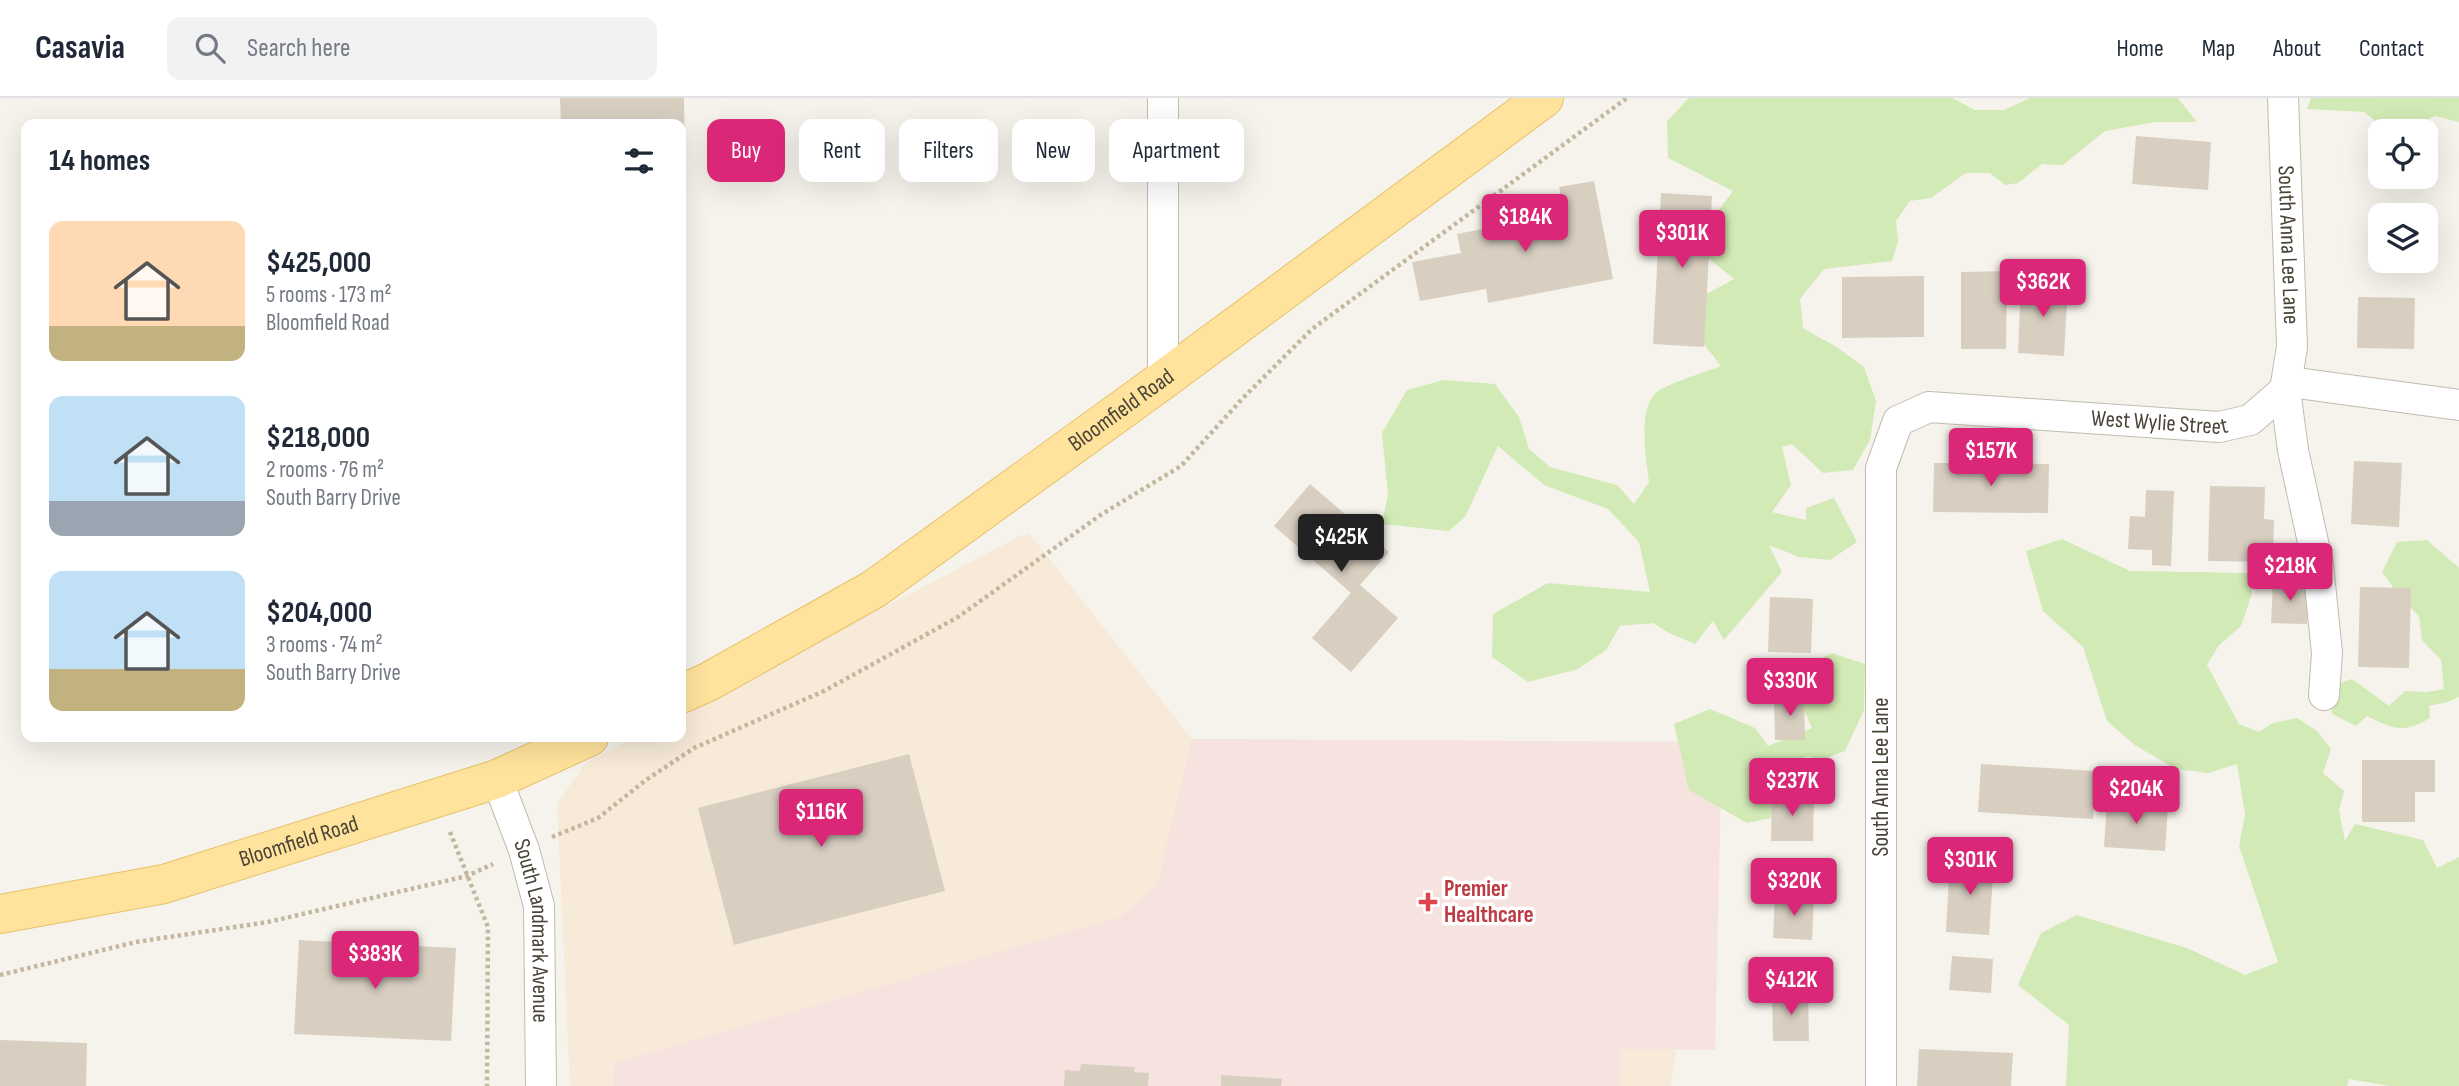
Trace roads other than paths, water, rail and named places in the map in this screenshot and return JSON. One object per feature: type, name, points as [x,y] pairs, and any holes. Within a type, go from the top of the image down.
[{"type":"main road","name":"Bloomfield Road","points":[[686,692],[874,589],[1163,380],[1544,98]]},
{"type":"main road","name":"Bloomfield Road","points":[[0,914],[164,884],[497,779],[578,742]]},
{"type":"street","points":[[1163,98],[1163,380]]},
{"type":"street","name":"South Anna Lee Lane","points":[[2283,98],[2292,347],[2285,390],[2293,450],[2318,565],[2327,653],[2323,695]]},
{"type":"street","points":[[2285,390],[2297,383],[2459,405]]},
{"type":"street","name":"West Wylie Street","points":[[1881,468],[1898,421],[1928,407],[2219,427],[2250,421],[2285,390]]},
{"type":"street","name":"South Anna Lee Lane","points":[[1881,468],[1881,1086]]},
{"type":"street","name":"South Landmark Avenue","points":[[497,779],[524,850],[539,906],[541,1086]]},
{"type":"place","name":"Premier Healthcare","points":[[1428,902]]}]
